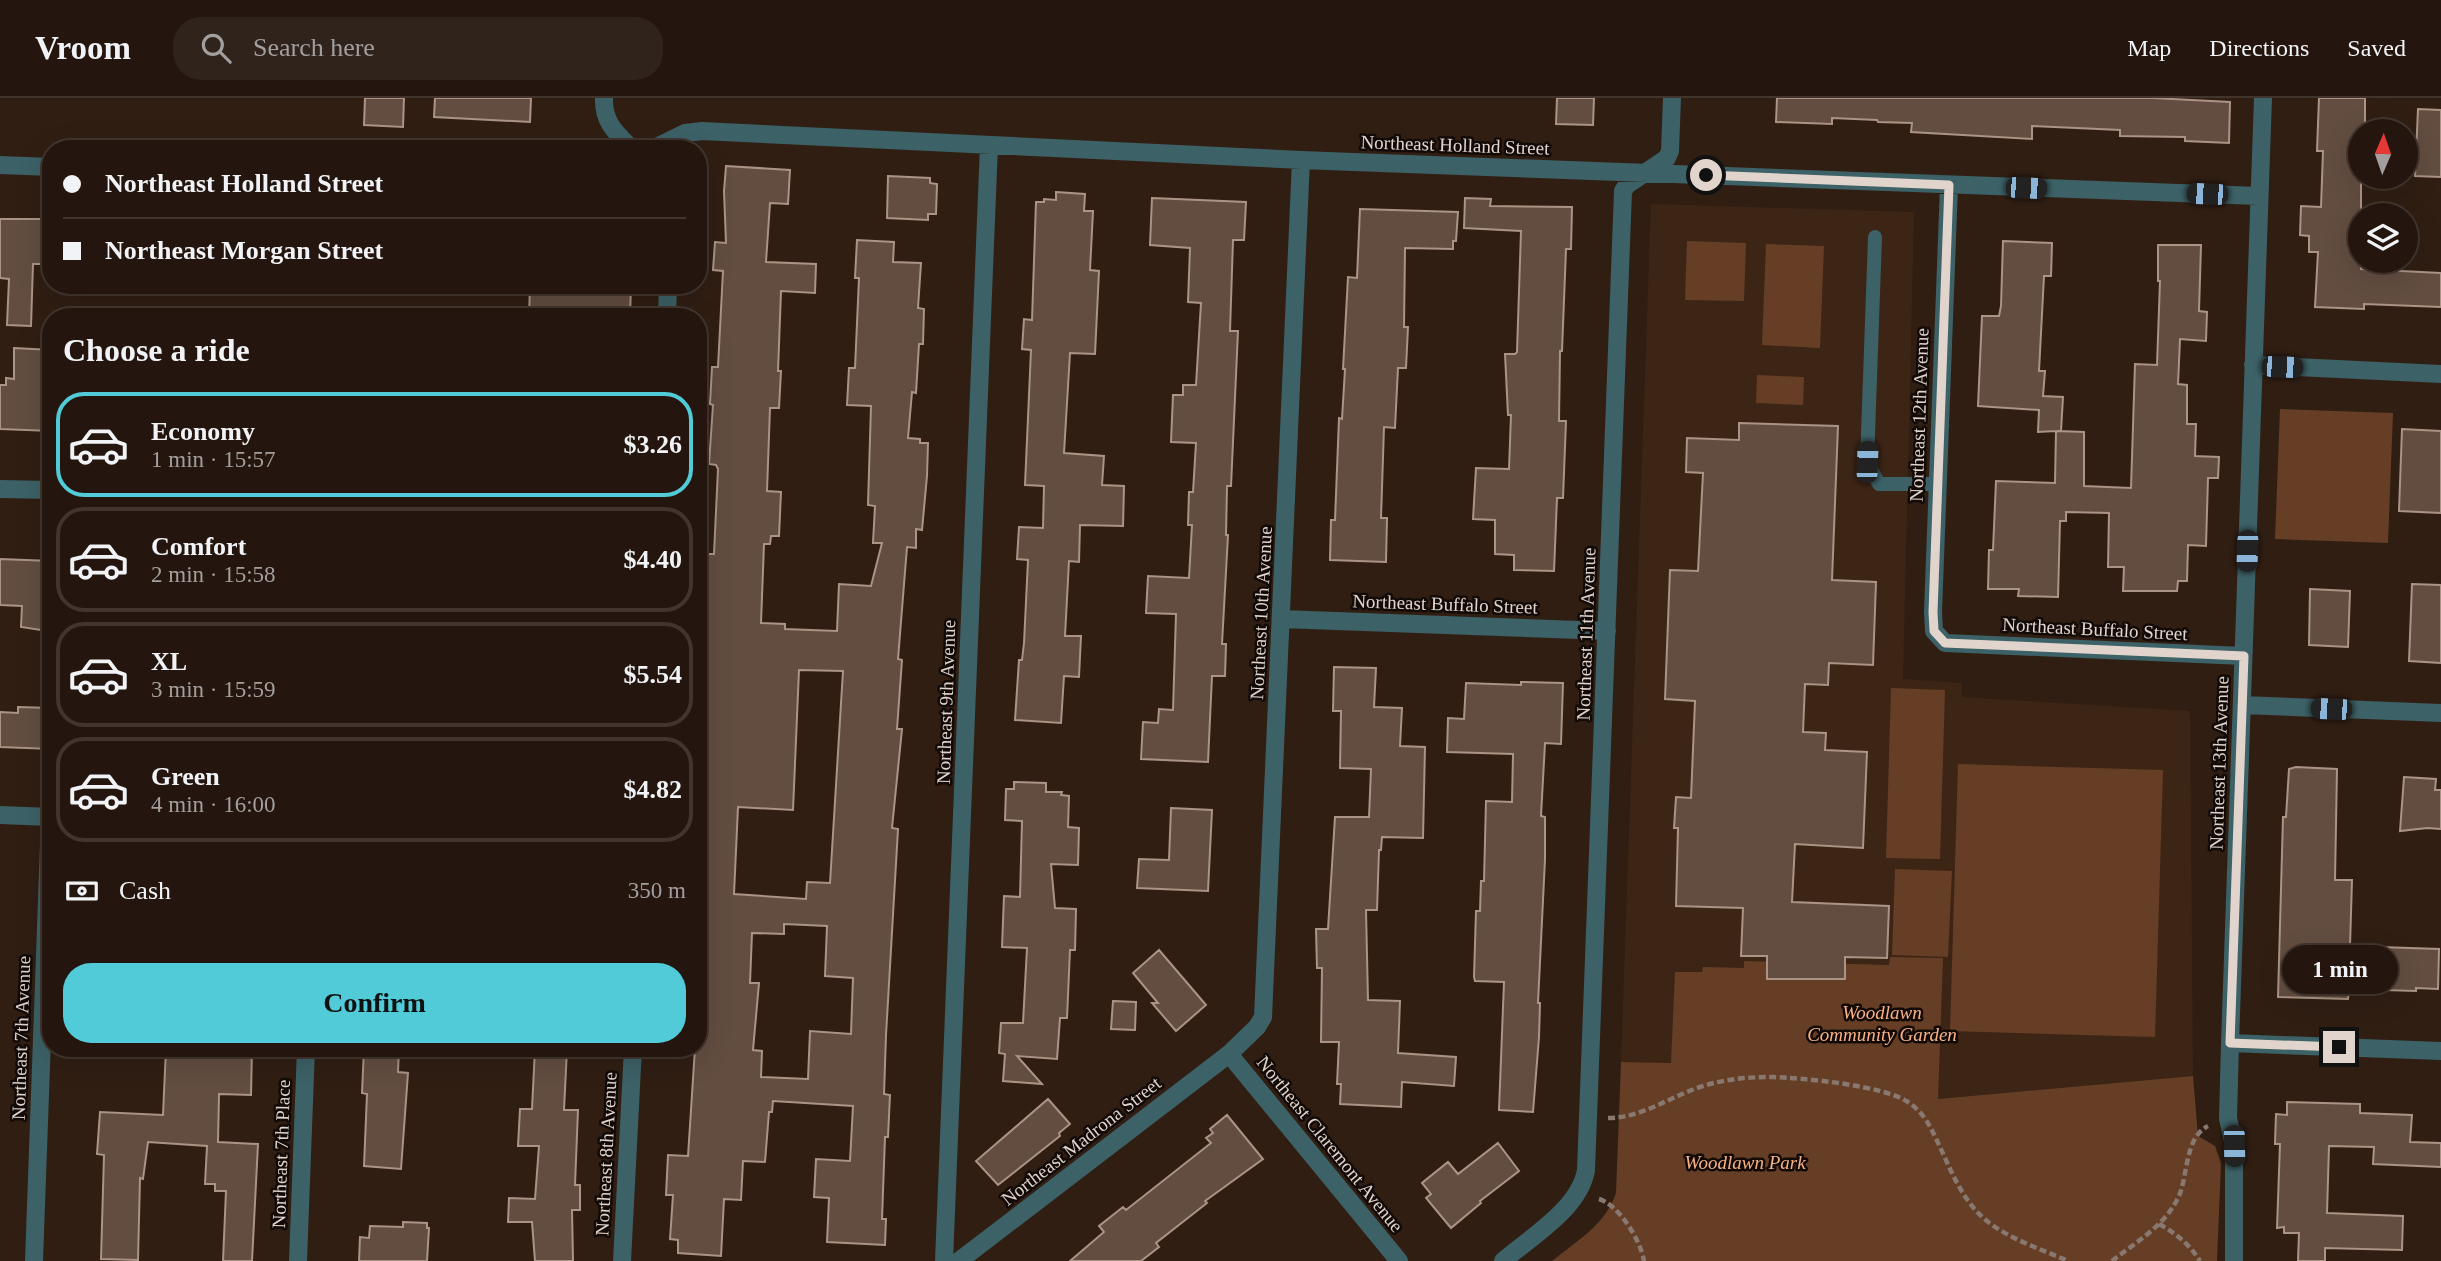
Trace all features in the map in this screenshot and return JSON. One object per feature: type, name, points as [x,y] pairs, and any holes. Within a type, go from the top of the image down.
[{"type":"street","points":[[604,98],[603,109],[608,125],[623,140]]},
{"type":"street","name":"Northeast 11th Avenue","points":[[1578,1193],[1586,1170],[1589,1119],[1623,191],[1627,185],[1667,158],[1670,151],[1672,98]]},
{"type":"street","name":"Northeast 13th Avenue","points":[[2234,1260],[2234,1146],[2228,1118],[2263,98]]},
{"type":"street","name":"Northeast Holland Street","points":[[671,140],[685,133],[702,131],[1301,160],[2259,196]]},
{"type":"street","name":"Northeast 9th Avenue","points":[[944,1261],[989,145]]},
{"type":"street","name":"Northeast 10th Avenue","points":[[1229,1054],[1257,1027],[1263,1017],[1301,160]]},
{"type":"street","points":[[0,165],[42,167]]},
{"type":"street","name":"Northeast 12th Avenue","points":[[1945,643],[1934,631],[1933,612],[1949,185]]},
{"type":"street","points":[[2253,365],[2441,374]]},
{"type":"street","points":[[0,489],[42,490]]},
{"type":"street","name":"Northeast Buffalo Street","points":[[1282,619],[1607,631]]},
{"type":"street","name":"Northeast Buffalo Street","points":[[1945,643],[2244,656]]},
{"type":"street","points":[[2242,705],[2441,713]]},
{"type":"street","points":[[0,815],[42,817]]},
{"type":"street","name":"Northeast 7th Avenue","points":[[34,1261],[42,1039]]},
{"type":"street","points":[[2230,1043],[2441,1051]]},
{"type":"street","name":"Northeast Madrona Street","points":[[959,1261],[1229,1054]]},
{"type":"street","name":"Northeast Claremont Avenue","points":[[1229,1054],[1399,1261]]},
{"type":"street","name":"Northeast 7th Place","points":[[298,1261],[306,1057]]},
{"type":"street","name":"Northeast 8th Avenue","points":[[622,1261],[633,1057]]},
{"type":"street","points":[[1503,1261],[1559,1214],[1578,1193]]},
{"type":"lane","points":[[1875,237],[1867,462],[1879,484],[1938,484]]},
{"type":"path","points":[[1589,1119],[1618,1118],[1648,1109],[1702,1086],[1739,1078],[1776,1077],[1879,1091],[1907,1101],[1928,1123],[1952,1175],[1986,1220],[2012,1236],[2068,1261]]},
{"type":"path","points":[[2112,1261],[2159,1224],[2179,1196],[2195,1140],[2204,1127],[2228,1118]]},
{"type":"path","points":[[1578,1193],[1606,1201],[1615,1207],[1638,1243],[1644,1261]]},
{"type":"path","points":[[2159,1224],[2189,1245],[2200,1261]]},
{"type":"shaded area","points":[[1651,204],[1914,212],[1903,679],[1962,683],[1962,697],[2190,711],[2193,1076],[1938,1099],[1671,1063],[1621,1062]]},
{"type":"green space","points":[[1687,241],[1746,243],[1744,301],[1685,300]]},
{"type":"green space","points":[[1766,244],[1824,246],[1820,348],[1762,345]]},
{"type":"green space","points":[[1757,375],[1804,377],[1803,405],[1756,403]]},
{"type":"green space","points":[[2280,409],[2393,413],[2388,543],[2275,539]]},
{"type":"green space","points":[[1891,688],[1945,690],[1940,859],[1886,858]]},
{"type":"green space","points":[[1958,764],[2163,770],[2155,1037],[1950,1031]]},
{"type":"green space","points":[[1895,869],[1952,871],[1948,957],[1892,955]]},
{"type":"green space","name":"Woodlawn Park","points":[[1890,957],[1943,958],[1938,1099],[2193,1076],[2198,1136],[2215,1146],[2221,1163],[2217,1261],[1552,1261],[1598,1223],[1616,1193],[1621,1062],[1671,1063],[1675,972],[1702,972],[1703,967],[1744,968],[1744,961],[1889,965]]},
{"type":"building","points":[[365,98],[404,98],[403,127],[364,125]]},
{"type":"building","points":[[435,98],[531,98],[530,122],[434,117]]},
{"type":"building","points":[[1557,98],[1594,98],[1593,125],[1556,124]]},
{"type":"building","points":[[1777,98],[2153,98],[2230,102],[2229,143],[2185,141],[2185,137],[2120,136],[2120,130],[2032,126],[2032,139],[1911,132],[1912,123],[1877,120],[1832,118],[1832,124],[1776,122]]},
{"type":"building","points":[[2319,98],[2365,98],[2365,119],[2348,119],[2348,189],[2361,189],[2361,203],[2348,203],[2348,273],[2441,273],[2441,307],[2364,304],[2364,309],[2315,307],[2318,252],[2309,252],[2309,236],[2300,235],[2301,206],[2321,207],[2323,151],[2317,151]]},
{"type":"building","points":[[2418,109],[2441,110],[2441,177],[2418,176]]},
{"type":"building","points":[[726,166],[790,170],[788,204],[770,203],[766,262],[816,264],[815,293],[781,291],[779,408],[770,408],[767,491],[781,492],[779,536],[771,536],[770,544],[764,544],[761,623],[785,624],[785,629],[837,631],[839,584],[871,586],[882,543],[873,543],[875,506],[868,505],[871,406],[847,405],[849,368],[855,368],[859,278],[855,278],[857,240],[894,242],[893,262],[921,263],[918,308],[924,309],[923,344],[919,344],[916,393],[912,392],[908,438],[928,443],[927,476],[922,530],[916,529],[916,548],[907,547],[898,659],[902,660],[897,729],[902,729],[892,828],[898,829],[884,1094],[890,1095],[888,1137],[885,1137],[882,1219],[886,1219],[885,1245],[827,1242],[829,1198],[814,1197],[816,1159],[850,1161],[853,1106],[773,1101],[772,1112],[769,1112],[765,1162],[743,1161],[741,1200],[724,1199],[721,1256],[678,1253],[678,1240],[670,1239],[673,1195],[666,1195],[668,1155],[688,1156],[694,1057],[707,1057],[707,554],[714,554],[718,469],[716,465],[709,464],[713,405],[710,404],[712,367],[718,367],[723,271],[713,270],[715,242],[726,243]],"holes":[[[799,670],[843,671],[830,883],[807,882],[806,899],[734,894],[738,807],[793,810]],[[784,924],[827,926],[825,976],[853,978],[851,1034],[810,1031],[808,1079],[761,1077],[762,1051],[753,1050],[759,983],[750,983],[752,933],[784,934]]]},
{"type":"building","points":[[888,176],[930,178],[930,183],[937,184],[936,214],[928,214],[928,220],[887,218]]},
{"type":"building","points":[[1056,192],[1085,194],[1084,211],[1093,211],[1090,270],[1099,271],[1095,354],[1070,353],[1064,453],[1104,456],[1102,485],[1124,486],[1123,526],[1080,525],[1079,562],[1069,561],[1065,636],[1081,636],[1079,677],[1064,676],[1061,723],[1015,720],[1019,660],[1022,660],[1024,643],[1028,560],[1017,559],[1019,527],[1043,528],[1044,486],[1025,485],[1031,350],[1022,349],[1024,319],[1032,320],[1036,202],[1044,202],[1044,199],[1056,200]]},
{"type":"building","points":[[1152,198],[1246,202],[1244,240],[1233,240],[1230,331],[1238,331],[1231,486],[1227,486],[1228,535],[1222,644],[1226,644],[1225,676],[1212,676],[1208,762],[1141,759],[1143,722],[1158,723],[1159,709],[1173,710],[1176,614],[1146,613],[1148,576],[1189,578],[1192,525],[1188,525],[1189,492],[1193,492],[1196,443],[1171,442],[1173,395],[1183,395],[1183,385],[1196,385],[1201,303],[1188,302],[1190,248],[1150,245]]},
{"type":"building","points":[[1465,198],[1491,199],[1490,206],[1572,207],[1571,249],[1566,249],[1560,351],[1559,421],[1566,421],[1563,498],[1557,498],[1554,571],[1514,570],[1514,555],[1495,554],[1495,520],[1473,519],[1476,468],[1509,469],[1511,415],[1508,415],[1505,354],[1517,352],[1521,231],[1464,228]]},
{"type":"building","points":[[1360,209],[1458,212],[1453,249],[1405,248],[1404,327],[1408,327],[1406,368],[1398,368],[1395,428],[1384,427],[1381,518],[1387,518],[1386,562],[1330,560],[1331,520],[1335,520],[1339,418],[1342,419],[1348,277],[1357,278]]},
{"type":"building","points":[[0,219],[42,219],[42,264],[33,264],[31,326],[7,325],[9,279],[0,278]]},
{"type":"building","points":[[2003,241],[2052,243],[2051,276],[2044,276],[2039,371],[2045,371],[2043,396],[2063,397],[2061,431],[2057,431],[2084,432],[2084,486],[2131,488],[2135,364],[2157,365],[2160,281],[2158,245],[2201,245],[2199,311],[2207,312],[2206,341],[2180,339],[2178,384],[2187,385],[2187,424],[2196,424],[2195,456],[2219,457],[2218,478],[2208,478],[2206,546],[2188,545],[2187,581],[2178,581],[2177,591],[2123,591],[2124,567],[2108,567],[2109,513],[2066,512],[2066,521],[2060,521],[2058,597],[2018,596],[2019,589],[1988,589],[1989,550],[1993,550],[1996,481],[2055,483],[2056,431],[2038,432],[2039,410],[1978,406],[1982,316],[1999,316]]},
{"type":"building","points":[[530,294],[631,294],[630,308],[529,308]]},
{"type":"building","points":[[14,348],[42,350],[42,431],[0,429],[0,385],[6,385],[6,378],[14,379]]},
{"type":"building","points":[[1739,423],[1838,426],[1832,580],[1876,582],[1873,665],[1829,663],[1828,685],[1805,684],[1803,732],[1826,733],[1825,750],[1867,752],[1863,848],[1795,844],[1792,902],[1889,906],[1887,958],[1845,957],[1845,979],[1767,979],[1767,956],[1741,956],[1743,908],[1676,906],[1676,797],[1691,798],[1695,701],[1665,699],[1670,570],[1698,571],[1703,473],[1686,472],[1687,438],[1739,440]]},
{"type":"building","points":[[2402,429],[2441,431],[2441,513],[2399,511]]},
{"type":"building","points":[[0,559],[42,561],[42,630],[21,627],[22,606],[0,605]]},
{"type":"building","points":[[2412,584],[2441,585],[2441,663],[2409,661]]},
{"type":"building","points":[[2310,589],[2350,591],[2348,647],[2309,645]]},
{"type":"building","points":[[1334,667],[1376,668],[1374,707],[1402,708],[1400,746],[1425,747],[1423,838],[1382,837],[1379,850],[1377,910],[1366,910],[1368,1000],[1400,1001],[1398,1053],[1456,1057],[1454,1086],[1402,1082],[1401,1107],[1340,1104],[1341,1084],[1337,1084],[1339,1042],[1321,1042],[1322,968],[1317,968],[1316,929],[1328,929],[1335,817],[1369,817],[1371,769],[1340,768],[1341,711],[1333,711]]},
{"type":"building","points":[[1521,682],[1563,683],[1561,744],[1545,743],[1541,816],[1545,817],[1545,859],[1538,1003],[1539,1037],[1533,1112],[1499,1110],[1504,982],[1475,981],[1474,977],[1476,911],[1480,911],[1481,881],[1484,881],[1486,801],[1512,802],[1513,754],[1447,752],[1448,718],[1464,719],[1466,683],[1521,685]]},
{"type":"building","points":[[18,707],[42,708],[42,749],[0,747],[0,712],[18,713]]},
{"type":"building","points":[[2289,769],[2337,769],[2335,880],[2352,880],[2350,946],[2439,949],[2438,989],[2349,989],[2348,999],[2278,997],[2283,817],[2286,817]]},
{"type":"building","points":[[2404,777],[2436,779],[2435,790],[2441,790],[2441,829],[2400,831]]},
{"type":"building","points":[[1014,782],[1046,783],[1046,792],[1062,792],[1061,795],[1069,796],[1068,827],[1079,828],[1078,865],[1051,864],[1055,908],[1076,909],[1075,950],[1070,950],[1067,1018],[1060,1018],[1057,1059],[1017,1056],[1042,1084],[1003,1081],[1005,1054],[999,1053],[1001,1023],[1023,1023],[1027,948],[1002,947],[1004,896],[1020,897],[1022,821],[1005,820],[1006,789],[1014,789]]},
{"type":"building","points":[[1171,808],[1212,810],[1208,891],[1137,888],[1139,859],[1169,860]]},
{"type":"building","points":[[1159,950],[1206,1005],[1176,1031],[1152,1003],[1158,1003],[1133,973]]},
{"type":"building","points":[[1113,1001],[1136,1002],[1135,1030],[1111,1029]]},
{"type":"building","points":[[166,1057],[252,1057],[251,1095],[219,1094],[218,1142],[258,1144],[252,1261],[223,1261],[226,1191],[215,1191],[215,1184],[205,1184],[207,1146],[148,1142],[143,1179],[140,1178],[138,1260],[101,1259],[104,1155],[97,1154],[100,1112],[163,1115]]},
{"type":"building","points":[[364,1057],[399,1057],[398,1072],[408,1073],[401,1169],[364,1166],[367,1094],[362,1093]]},
{"type":"building","points":[[535,1057],[567,1057],[564,1110],[578,1110],[575,1185],[580,1185],[580,1210],[572,1210],[573,1261],[535,1261],[532,1222],[508,1222],[509,1198],[535,1199],[539,1146],[518,1146],[520,1109],[532,1109]]},
{"type":"building","points":[[1048,1099],[1070,1124],[1059,1133],[1060,1136],[998,1185],[976,1161]]},
{"type":"building","points":[[2287,1102],[2360,1104],[2360,1113],[2412,1115],[2410,1142],[2441,1143],[2441,1167],[2373,1164],[2374,1147],[2329,1146],[2327,1213],[2403,1216],[2402,1250],[2325,1248],[2325,1261],[2298,1261],[2299,1233],[2284,1233],[2284,1227],[2277,1228],[2280,1144],[2275,1144],[2276,1114],[2287,1115]]},
{"type":"building","points":[[1227,1115],[1263,1159],[1205,1201],[1207,1203],[1156,1243],[1159,1247],[1141,1261],[1070,1261],[1104,1232],[1099,1226],[1123,1207],[1126,1210],[1211,1143],[1206,1138],[1213,1133],[1210,1129]]},
{"type":"building","points":[[1498,1143],[1519,1171],[1451,1228],[1426,1198],[1431,1194],[1422,1183],[1448,1162],[1458,1174]]},
{"type":"building","points":[[403,1222],[427,1223],[427,1261],[359,1261],[360,1237],[369,1238],[370,1226],[403,1227]]},
{"type":"route","points":[[1706,175],[1949,185],[1934,631],[1945,643],[2244,656],[2230,1043],[2339,1047]]},
{"type":"park label","name":"Woodlawn Community Garden","points":[[1882,1023]]}]
